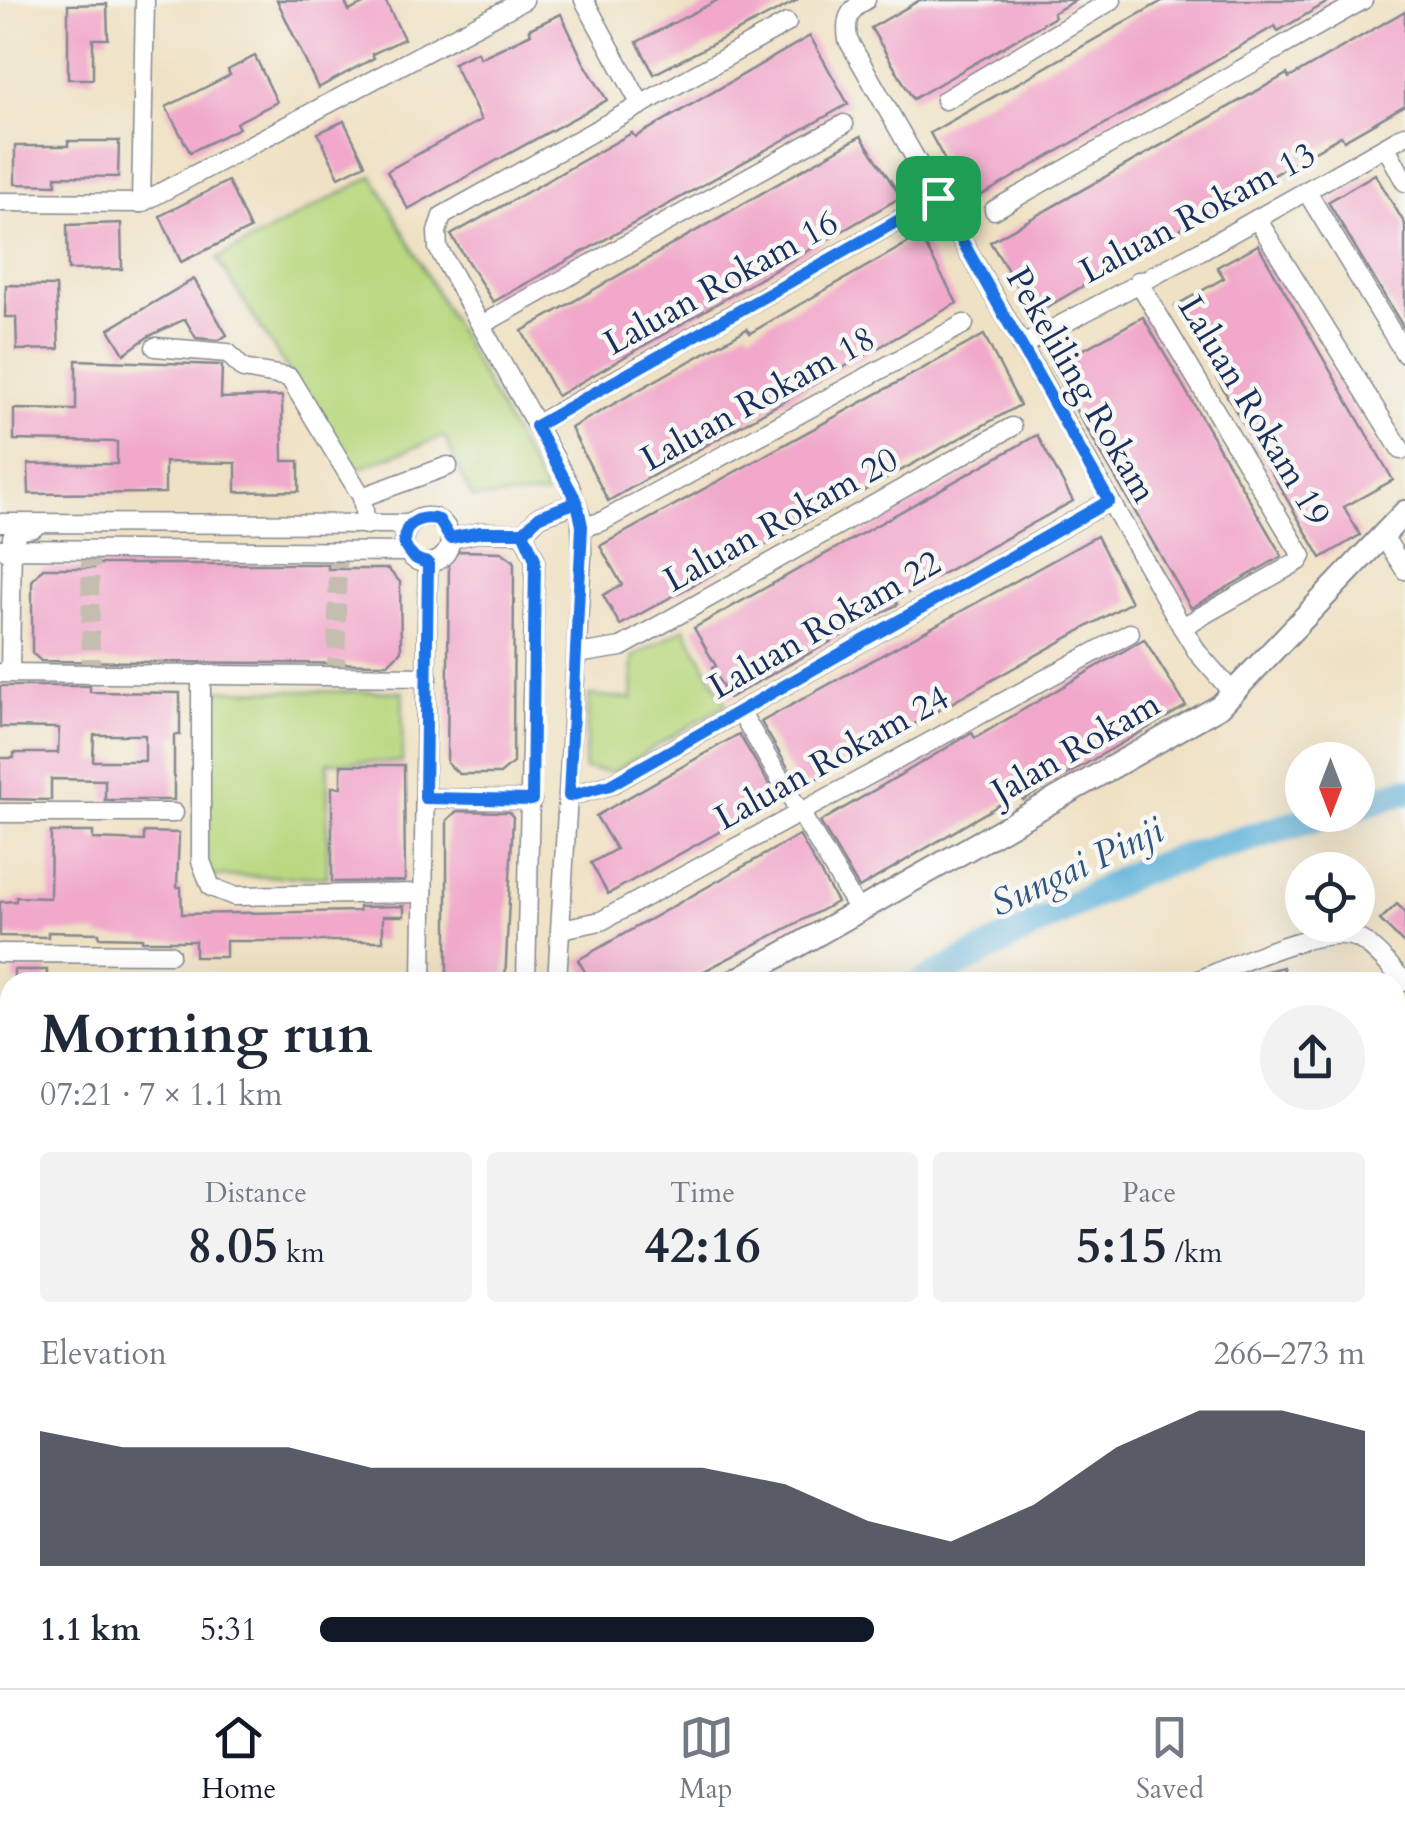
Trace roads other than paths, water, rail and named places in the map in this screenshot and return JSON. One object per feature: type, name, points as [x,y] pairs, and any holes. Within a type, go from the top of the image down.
[{"type":"main road","name":"Jalan Rokam","points":[[750,972],[1204,716],[1234,694],[1405,512]]},
{"type":"street","points":[[0,202],[141,202],[524,0]]},
{"type":"street","points":[[584,0],[641,105]]},
{"type":"street","name":"Pekeliling Rokam","points":[[866,0],[854,7],[845,22],[848,40],[1182,627],[1198,653],[1234,694]]},
{"type":"street","points":[[945,100],[1112,0]]},
{"type":"street","points":[[994,210],[1363,0]]},
{"type":"street","points":[[141,202],[148,1]]},
{"type":"street","points":[[559,972],[582,526],[577,502],[438,248],[436,232],[442,216],[787,23]]},
{"type":"street","points":[[480,326],[844,124]]},
{"type":"street","name":"Laluan Rokam 13","points":[[1021,346],[1405,135]]},
{"type":"street","points":[[1386,147],[1405,182]]},
{"type":"street","points":[[1307,192],[1405,354]]},
{"type":"street","name":"Laluan Rokam 16","points":[[536,426],[938,198]]},
{"type":"street","points":[[1258,219],[1401,450]]},
{"type":"street","name":"Laluan Rokam 19","points":[[1138,282],[1302,556],[1182,627]]},
{"type":"street","name":"Laluan Rokam 18","points":[[582,526],[601,522],[964,324]]},
{"type":"street","points":[[155,347],[228,353],[243,369],[289,377],[362,497],[366,525]]},
{"type":"street","name":"Laluan Rokam 20","points":[[577,654],[621,647],[1012,427]]},
{"type":"street","points":[[362,497],[448,466]]},
{"type":"street","name":"Laluan Rokam 22","points":[[569,796],[610,785],[1109,501]]},
{"type":"street","points":[[450,538],[481,532],[523,532],[540,516],[577,502]]},
{"type":"street","points":[[0,523],[366,525],[410,524],[424,518],[439,520],[450,538],[447,553],[428,563],[416,560],[407,552],[404,538],[410,524]]},
{"type":"street","points":[[72,524],[23,530],[12,537],[5,549],[5,672],[428,677]]},
{"type":"street","points":[[523,532],[535,559],[526,972]]},
{"type":"street","points":[[1382,536],[1405,570]]},
{"type":"street","points":[[5,549],[407,552]]},
{"type":"street","points":[[422,972],[428,563]]},
{"type":"street","name":"Laluan Rokam 24","points":[[561,929],[602,920],[1130,633]]},
{"type":"street","points":[[201,674],[201,861],[211,887],[234,896],[424,893]]},
{"type":"street","points":[[740,711],[858,910]]},
{"type":"street","points":[[425,798],[532,800]]},
{"type":"street","points":[[0,813],[174,814]]},
{"type":"street","points":[[1221,972],[1322,935],[1346,934],[1362,940],[1395,972]]},
{"type":"street","points":[[0,954],[170,954]]},
{"type":"waterway","name":"Sungai Pinji","points":[[1375,800],[1405,791]]},
{"type":"waterway","name":"Sungai Pinji","points":[[943,972],[1137,872],[1285,827]]},
{"type":"tunnel","points":[[90,550],[91,673]]},
{"type":"tunnel","points":[[336,676],[338,551]]}]
